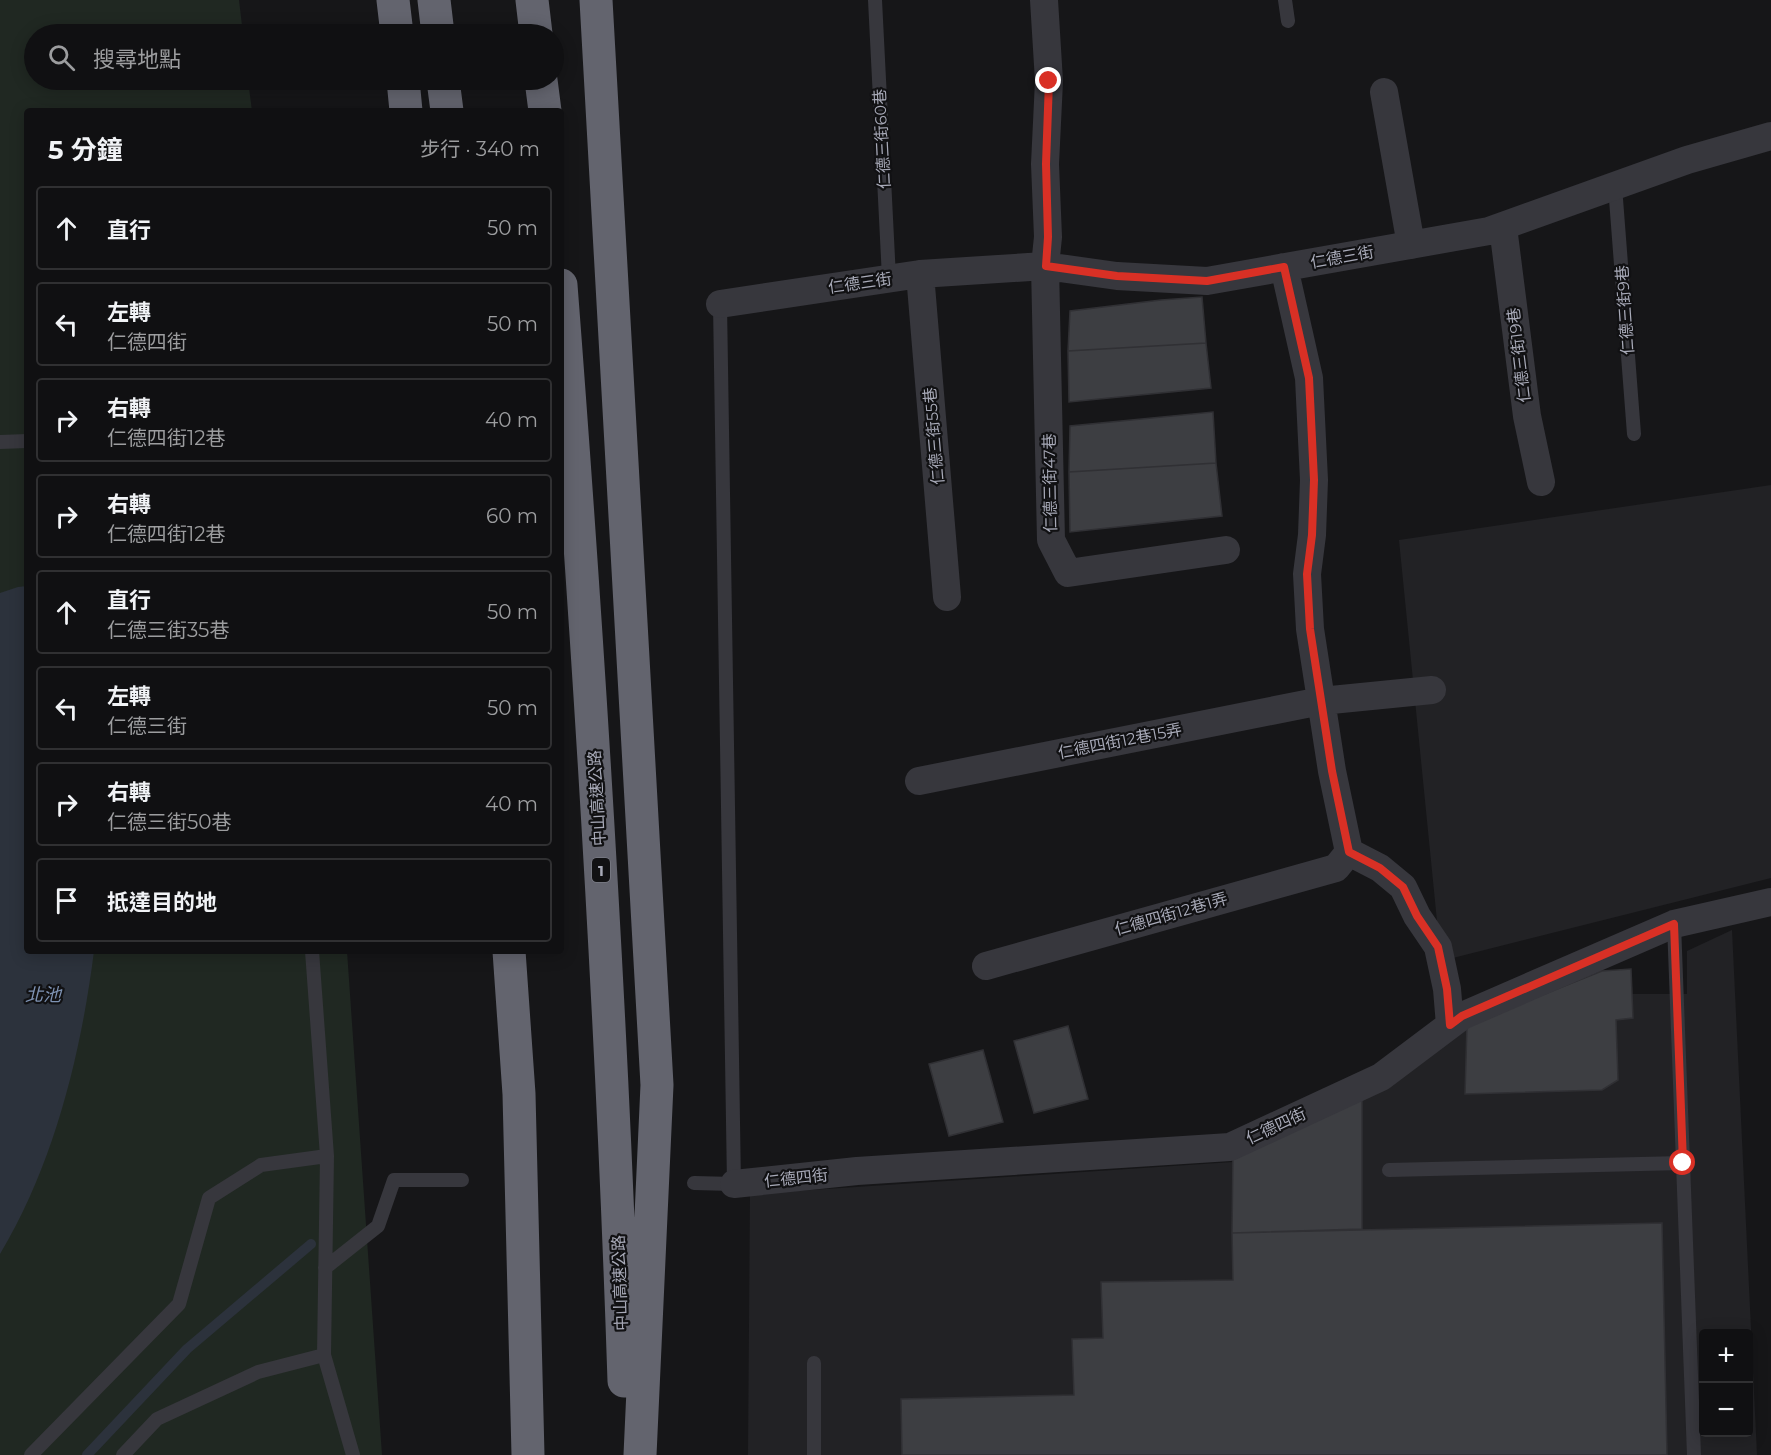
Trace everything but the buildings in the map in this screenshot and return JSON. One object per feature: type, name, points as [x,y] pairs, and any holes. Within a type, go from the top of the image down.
[{"type":"highway","points":[[393,0],[396,24]]},
{"type":"highway","points":[[434,0],[437,24]]},
{"type":"highway","points":[[532,0],[535,24]]},
{"type":"highway","points":[[596,0],[657,1085],[640,1455]]},
{"type":"highway","points":[[404,90],[406,108]]},
{"type":"highway","points":[[445,90],[447,108]]},
{"type":"highway","points":[[542,90],[545,108]]},
{"type":"highway","name":"中山高速公路","points":[[564,323],[584,580],[613,1079],[626,1455]]},
{"type":"highway","points":[[493,954],[519,1094]]},
{"type":"highway","points":[[509,954],[519,1094],[528,1455]]},
{"type":"street","points":[[1044,0],[1049,81],[1046,266]]},
{"type":"street","points":[[1384,92],[1411,245]]},
{"type":"street","name":"仁德三街","points":[[720,304],[920,274],[1046,266],[1117,276],[1207,281],[1489,231],[1687,160],[1771,136]]},
{"type":"street","name":"仁德三街19巷","points":[[1503,227],[1527,416],[1541,482]]},
{"type":"street","name":"仁德三街47巷","points":[[1046,266],[1051,540],[1068,573],[1226,550]]},
{"type":"street","points":[[1284,267],[1309,378],[1314,480],[1312,535],[1307,574],[1310,629],[1332,771],[1349,852],[1380,868],[1403,887],[1417,916],[1438,947],[1447,989],[1450,1025]]},
{"type":"street","name":"仁德三街55巷","points":[[920,274],[947,597]]},
{"type":"street","name":"仁德四街12巷15弄","points":[[919,781],[1321,700],[1432,690]]},
{"type":"street","name":"仁德四街12巷1弄","points":[[986,966],[1336,868],[1349,852]]},
{"type":"street","name":"仁德四街","points":[[734,1184],[857,1172],[1230,1147],[1381,1077],[1462,1016],[1674,924],[1771,902]]},
{"type":"lane","name":"仁德三街60巷","points":[[875,0],[889,278]]},
{"type":"lane","points":[[1285,0],[1288,21]]},
{"type":"lane","name":"仁德三街9巷","points":[[1615,186],[1634,434]]},
{"type":"lane","points":[[693,1183],[734,1184],[720,304]]},
{"type":"lane","points":[[0,442],[24,441]]},
{"type":"lane","points":[[1674,924],[1694,1455]]},
{"type":"lane","points":[[312,954],[327,1156],[324,1355],[353,1455]]},
{"type":"lane","points":[[31,1455],[179,1304],[209,1198],[261,1165],[327,1156]]},
{"type":"lane","points":[[1389,1170],[1683,1163]]},
{"type":"lane","points":[[326,1269],[378,1226],[394,1180],[462,1180]]},
{"type":"lane","points":[[123,1455],[157,1419],[258,1372],[324,1355]]},
{"type":"lane","points":[[814,1363],[814,1455]]},
{"type":"shaded area","points":[[0,0],[239,0],[242,24],[24,24],[24,90],[249,90],[252,108],[24,108],[24,954],[347,954],[382,1455],[0,1455]]},
{"type":"shaded area","points":[[1771,485],[1771,878],[1441,961],[1399,540]]},
{"type":"shaded area","points":[[1732,930],[1751,1329],[1699,1329],[1699,1437],[1753,1437],[1753,1371],[1757,1455],[748,1455],[750,1194],[1233,1162],[1233,1152],[1467,1025],[1602,971],[1631,969],[1632,994],[1687,994],[1687,951]]},
{"type":"water","name":"北池","points":[[24,586],[24,954],[94,954],[73,1068],[50,1146],[36,1183],[0,1254],[0,593]]},
{"type":"waterway","points":[[87,1455],[187,1349],[311,1244]]},
{"type":"route","points":[[1049,81],[1046,266],[1117,276],[1207,281],[1284,267],[1309,378],[1314,480],[1312,535],[1307,574],[1310,629],[1332,771],[1349,852],[1380,868],[1403,887],[1417,916],[1438,947],[1447,989],[1450,1025],[1462,1016],[1674,924],[1683,1163]]}]
